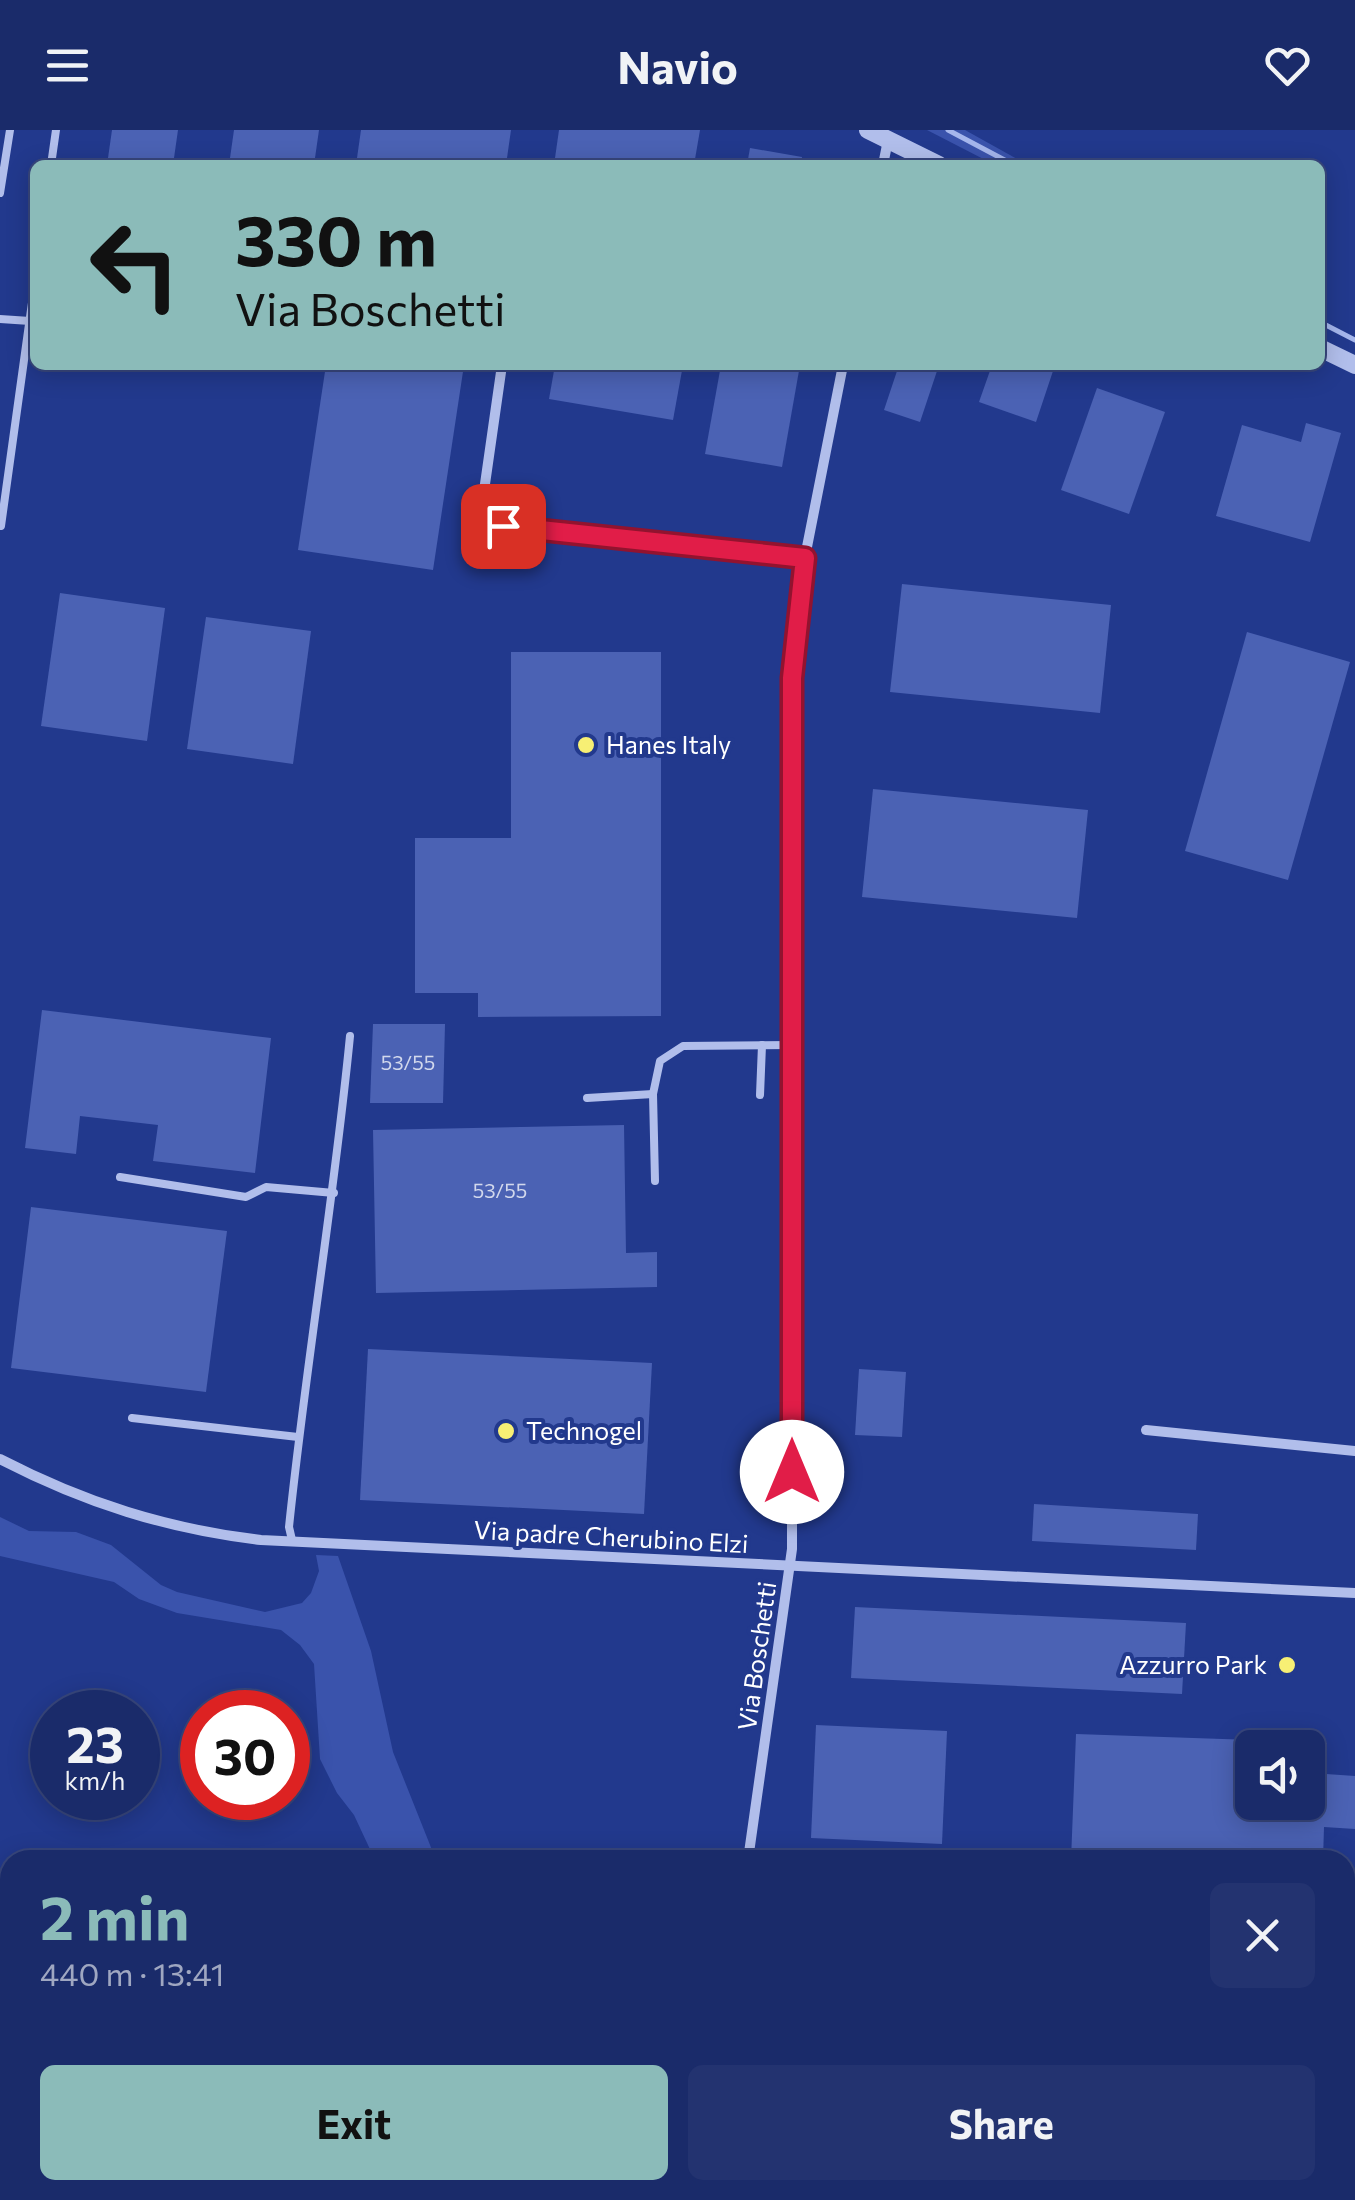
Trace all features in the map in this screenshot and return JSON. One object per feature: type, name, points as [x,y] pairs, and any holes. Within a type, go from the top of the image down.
[{"type":"street","points":[[868,130],[929,160]]},
{"type":"street","points":[[884,160],[888,140]]},
{"type":"street","points":[[1325,350],[1355,365]]},
{"type":"street","points":[[501,370],[482,504],[487,521],[805,558]]},
{"type":"street","name":"Via Boschetti","points":[[749,1850],[790,1566],[792,678],[805,558],[842,370]]},
{"type":"street","points":[[1146,1430],[1355,1452]]},
{"type":"street","name":"Via padre Cherubino Elzi","points":[[0,1460],[52,1486],[153,1522],[201,1533],[1355,1593]]},
{"type":"lane","points":[[0,193],[10,130]]},
{"type":"lane","points":[[52,160],[56,130]]},
{"type":"lane","points":[[0,319],[30,320],[2,526]]},
{"type":"lane","points":[[292,1540],[288,1527],[298,1437],[334,1194],[350,1036]]},
{"type":"lane","points":[[760,1096],[762,1045]]},
{"type":"lane","points":[[655,1181],[653,1094],[660,1061],[683,1046],[792,1045]]},
{"type":"lane","points":[[587,1098],[653,1094]]},
{"type":"lane","points":[[120,1177],[246,1197],[266,1187],[334,1194]]},
{"type":"lane","points":[[132,1418],[298,1437]]},
{"type":"shaded area","points":[[927,130],[965,130],[1019,160],[985,160]]},
{"type":"shaded area","points":[[0,1517],[29,1531],[76,1532],[111,1545],[161,1585],[177,1592],[265,1612],[302,1603],[311,1593],[319,1571],[316,1555],[338,1556],[371,1651],[393,1752],[432,1850],[370,1850],[320,1759],[314,1664],[300,1645],[281,1630],[177,1613],[139,1599],[114,1582],[0,1556]]},
{"type":"building","points":[[112,130],[178,130],[174,160],[108,160]]},
{"type":"building","points":[[234,130],[319,130],[315,160],[230,160]]},
{"type":"building","points":[[361,130],[511,130],[507,160],[357,160]]},
{"type":"building","points":[[559,130],[700,130],[695,160],[555,158]]},
{"type":"building","points":[[750,148],[802,157],[802,160],[748,160]]},
{"type":"building","points":[[325,370],[463,370],[433,570],[298,550]]},
{"type":"building","points":[[554,370],[682,370],[673,420],[549,399]]},
{"type":"building","points":[[720,370],[799,370],[782,467],[705,454]]},
{"type":"building","points":[[897,370],[937,370],[920,422],[884,410]]},
{"type":"building","points":[[990,370],[1053,370],[1036,422],[979,402]]},
{"type":"building","points":[[1097,388],[1165,412],[1129,514],[1061,490]]},
{"type":"building","points":[[1306,423],[1341,433],[1310,542],[1216,516],[1242,425],[1301,442]]},
{"type":"building","points":[[902,584],[1111,605],[1100,713],[890,692]]},
{"type":"building","points":[[60,593],[165,608],[147,741],[41,726]]},
{"type":"building","points":[[206,617],[311,631],[293,764],[187,749]]},
{"type":"building","points":[[1247,632],[1350,662],[1288,880],[1185,851]]},
{"type":"building","name":"Hanes Italy","points":[[511,652],[661,652],[661,1016],[478,1017],[478,993],[415,993],[415,838],[511,838]]},
{"type":"building","points":[[873,789],[1088,810],[1077,918],[862,897]]},
{"type":"building","points":[[42,1010],[271,1038],[255,1173],[153,1161],[158,1125],[80,1116],[76,1154],[25,1148]]},
{"type":"building","points":[[373,1024],[445,1024],[443,1103],[370,1103]]},
{"type":"building","points":[[624,1125],[626,1253],[657,1252],[657,1287],[376,1293],[373,1130]]},
{"type":"building","points":[[31,1207],[227,1231],[206,1392],[11,1368]]},
{"type":"building","name":"Technogel","points":[[368,1349],[652,1363],[644,1514],[360,1500]]},
{"type":"building","points":[[859,1369],[906,1372],[902,1437],[855,1435]]},
{"type":"building","points":[[1034,1504],[1198,1514],[1196,1550],[1032,1541]]},
{"type":"building","points":[[855,1607],[1186,1623],[1182,1694],[851,1678]]},
{"type":"building","points":[[816,1725],[947,1731],[942,1844],[811,1838]]},
{"type":"building","points":[[1076,1734],[1235,1739],[1235,1820],[1325,1820],[1325,1743],[1327,1743],[1326,1774],[1355,1776],[1355,1829],[1324,1827],[1323,1850],[1071,1850]]},
{"type":"waterway","points":[[948,130],[1005,160]]},
{"type":"waterway","points":[[1325,325],[1355,340]]},
{"type":"place","name":"Hanes Italy","points":[[586,745]]},
{"type":"place","name":"Technogel","points":[[506,1431]]},
{"type":"place","name":"Azzurro Park","points":[[1287,1665]]},
{"type":"route","points":[[503,526],[805,558],[792,678],[792,1472]]}]
